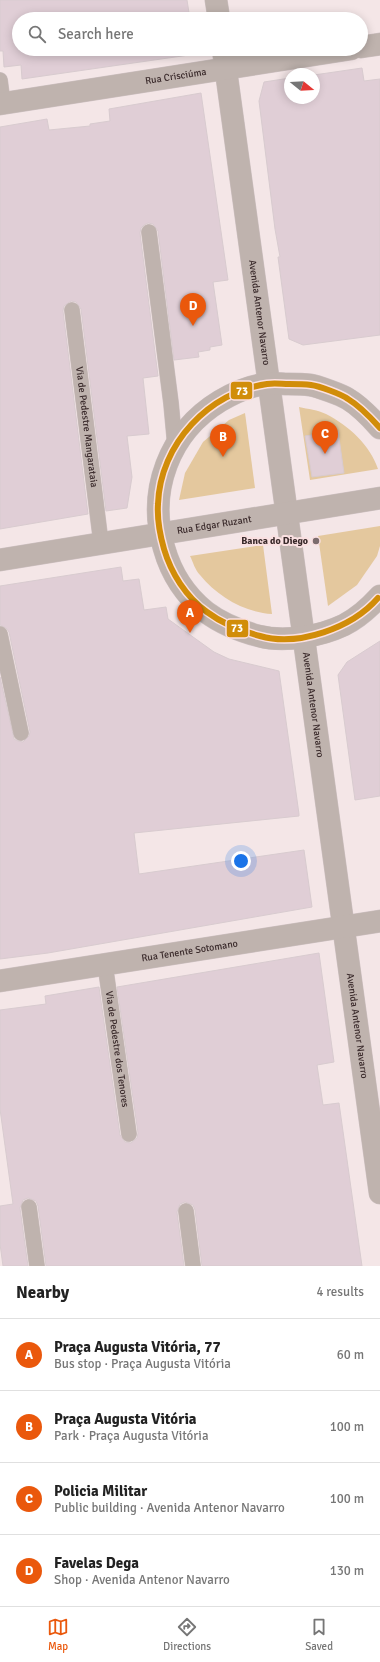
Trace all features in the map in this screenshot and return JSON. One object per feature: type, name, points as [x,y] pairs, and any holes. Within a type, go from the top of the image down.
[{"type":"street","points":[[216,0],[218,12]]},
{"type":"street","points":[[368,46],[380,44]]},
{"type":"street","name":"Rua Crisciúma","points":[[2,104],[224,59],[262,56]]},
{"type":"street","name":"Avenida Antenor Navarro","points":[[224,59],[380,1194]]},
{"type":"street","points":[[380,428],[348,398],[311,385],[269,384],[249,388],[231,395],[209,408],[190,425],[175,446],[163,474],[158,504],[160,534],[168,563],[184,590],[206,612],[232,628],[262,637],[283,639],[303,638],[344,625],[370,607],[380,596]]},
{"type":"street","name":"Rua Edgar Ruzant","points":[[0,560],[380,498]]},
{"type":"street","name":"Rua Tenente Sotomano","points":[[0,981],[380,921]]},
{"type":"lane","points":[[0,80],[2,104]]},
{"type":"lane","points":[[149,232],[171,403],[175,446]]},
{"type":"lane","name":"Via de Pedestre Mangarataia","points":[[72,310],[101,543]]},
{"type":"lane","points":[[0,634],[21,733]]},
{"type":"lane","name":"Via de Pedestre dos Tenores","points":[[105,964],[129,1134]]},
{"type":"lane","points":[[29,1207],[36,1266]]},
{"type":"lane","points":[[186,1211],[193,1266]]},
{"type":"shaded area","points":[[299,407],[326,414],[343,424],[364,444],[370,452],[378,469],[310,480]]},
{"type":"shaded area","points":[[245,413],[255,488],[179,500],[185,473],[203,442],[229,420]]},
{"type":"shaded area","points":[[380,526],[380,546],[377,556],[357,585],[328,606],[318,536]]},
{"type":"shaded area","points":[[263,545],[272,614],[262,613],[242,607],[223,596],[207,583],[198,573],[190,556]]},
{"type":"building","points":[[0,0],[187,0],[189,12],[12,12],[12,56],[182,56],[22,79],[21,65],[4,67],[3,51],[0,51]]},
{"type":"building","points":[[362,68],[364,81],[380,79],[380,335],[303,345],[289,339],[278,257],[280,257],[275,229],[259,101],[264,82],[284,79],[284,104],[320,104],[320,74]]},
{"type":"building","points":[[201,93],[228,280],[213,282],[222,345],[210,347],[210,350],[198,352],[199,357],[174,360],[158,231],[153,224],[148,223],[144,225],[141,228],[140,233],[158,376],[143,378],[149,434],[127,436],[132,477],[127,508],[106,511],[81,309],[76,302],[71,301],[64,306],[63,311],[88,514],[0,529],[0,127],[47,119],[49,130],[90,126],[90,124],[110,121],[109,109]]},
{"type":"building","points":[[338,431],[344,473],[312,477],[305,436]]},
{"type":"building","points":[[121,567],[123,581],[139,579],[144,610],[166,607],[168,619],[214,652],[229,659],[279,671],[299,814],[299,816],[134,833],[139,874],[304,850],[312,907],[48,953],[0,959],[0,677],[14,739],[23,742],[29,736],[30,732],[9,632],[6,628],[0,625],[0,586]]},
{"type":"building","points":[[380,641],[380,796],[355,800],[338,675],[347,662]]},
{"type":"building","points":[[319,953],[334,1062],[317,1065],[323,1105],[339,1103],[362,1266],[202,1266],[195,1210],[193,1205],[185,1202],[180,1204],[177,1212],[184,1266],[46,1266],[38,1206],[36,1201],[28,1198],[23,1200],[20,1208],[28,1266],[3,1266],[0,1244],[0,1206],[13,1204],[0,1109],[0,1010],[46,1004],[45,996],[99,987],[120,1135],[125,1142],[131,1143],[137,1138],[138,1133],[117,987]]},
{"type":"transit line","name":"73","points":[[378,598],[367,609],[354,618],[339,626],[307,637],[275,639],[260,636],[226,624],[199,606],[186,592],[175,576],[167,558],[161,538],[158,504],[161,482],[168,461],[178,442],[192,424],[208,410],[226,398],[246,389],[267,384],[306,384],[330,390],[352,402],[365,412],[380,428]]},
{"type":"place","name":"Favelas Dega","points":[[193,326]]},
{"type":"place","name":"Policia Militar","points":[[325,454]]},
{"type":"place","name":"Praça Augusta Vitória","points":[[223,457]]},
{"type":"place","name":"Banca do Diego","points":[[316,541]]},
{"type":"place","name":"Praça Augusta Vitória, 77","points":[[190,633]]}]
